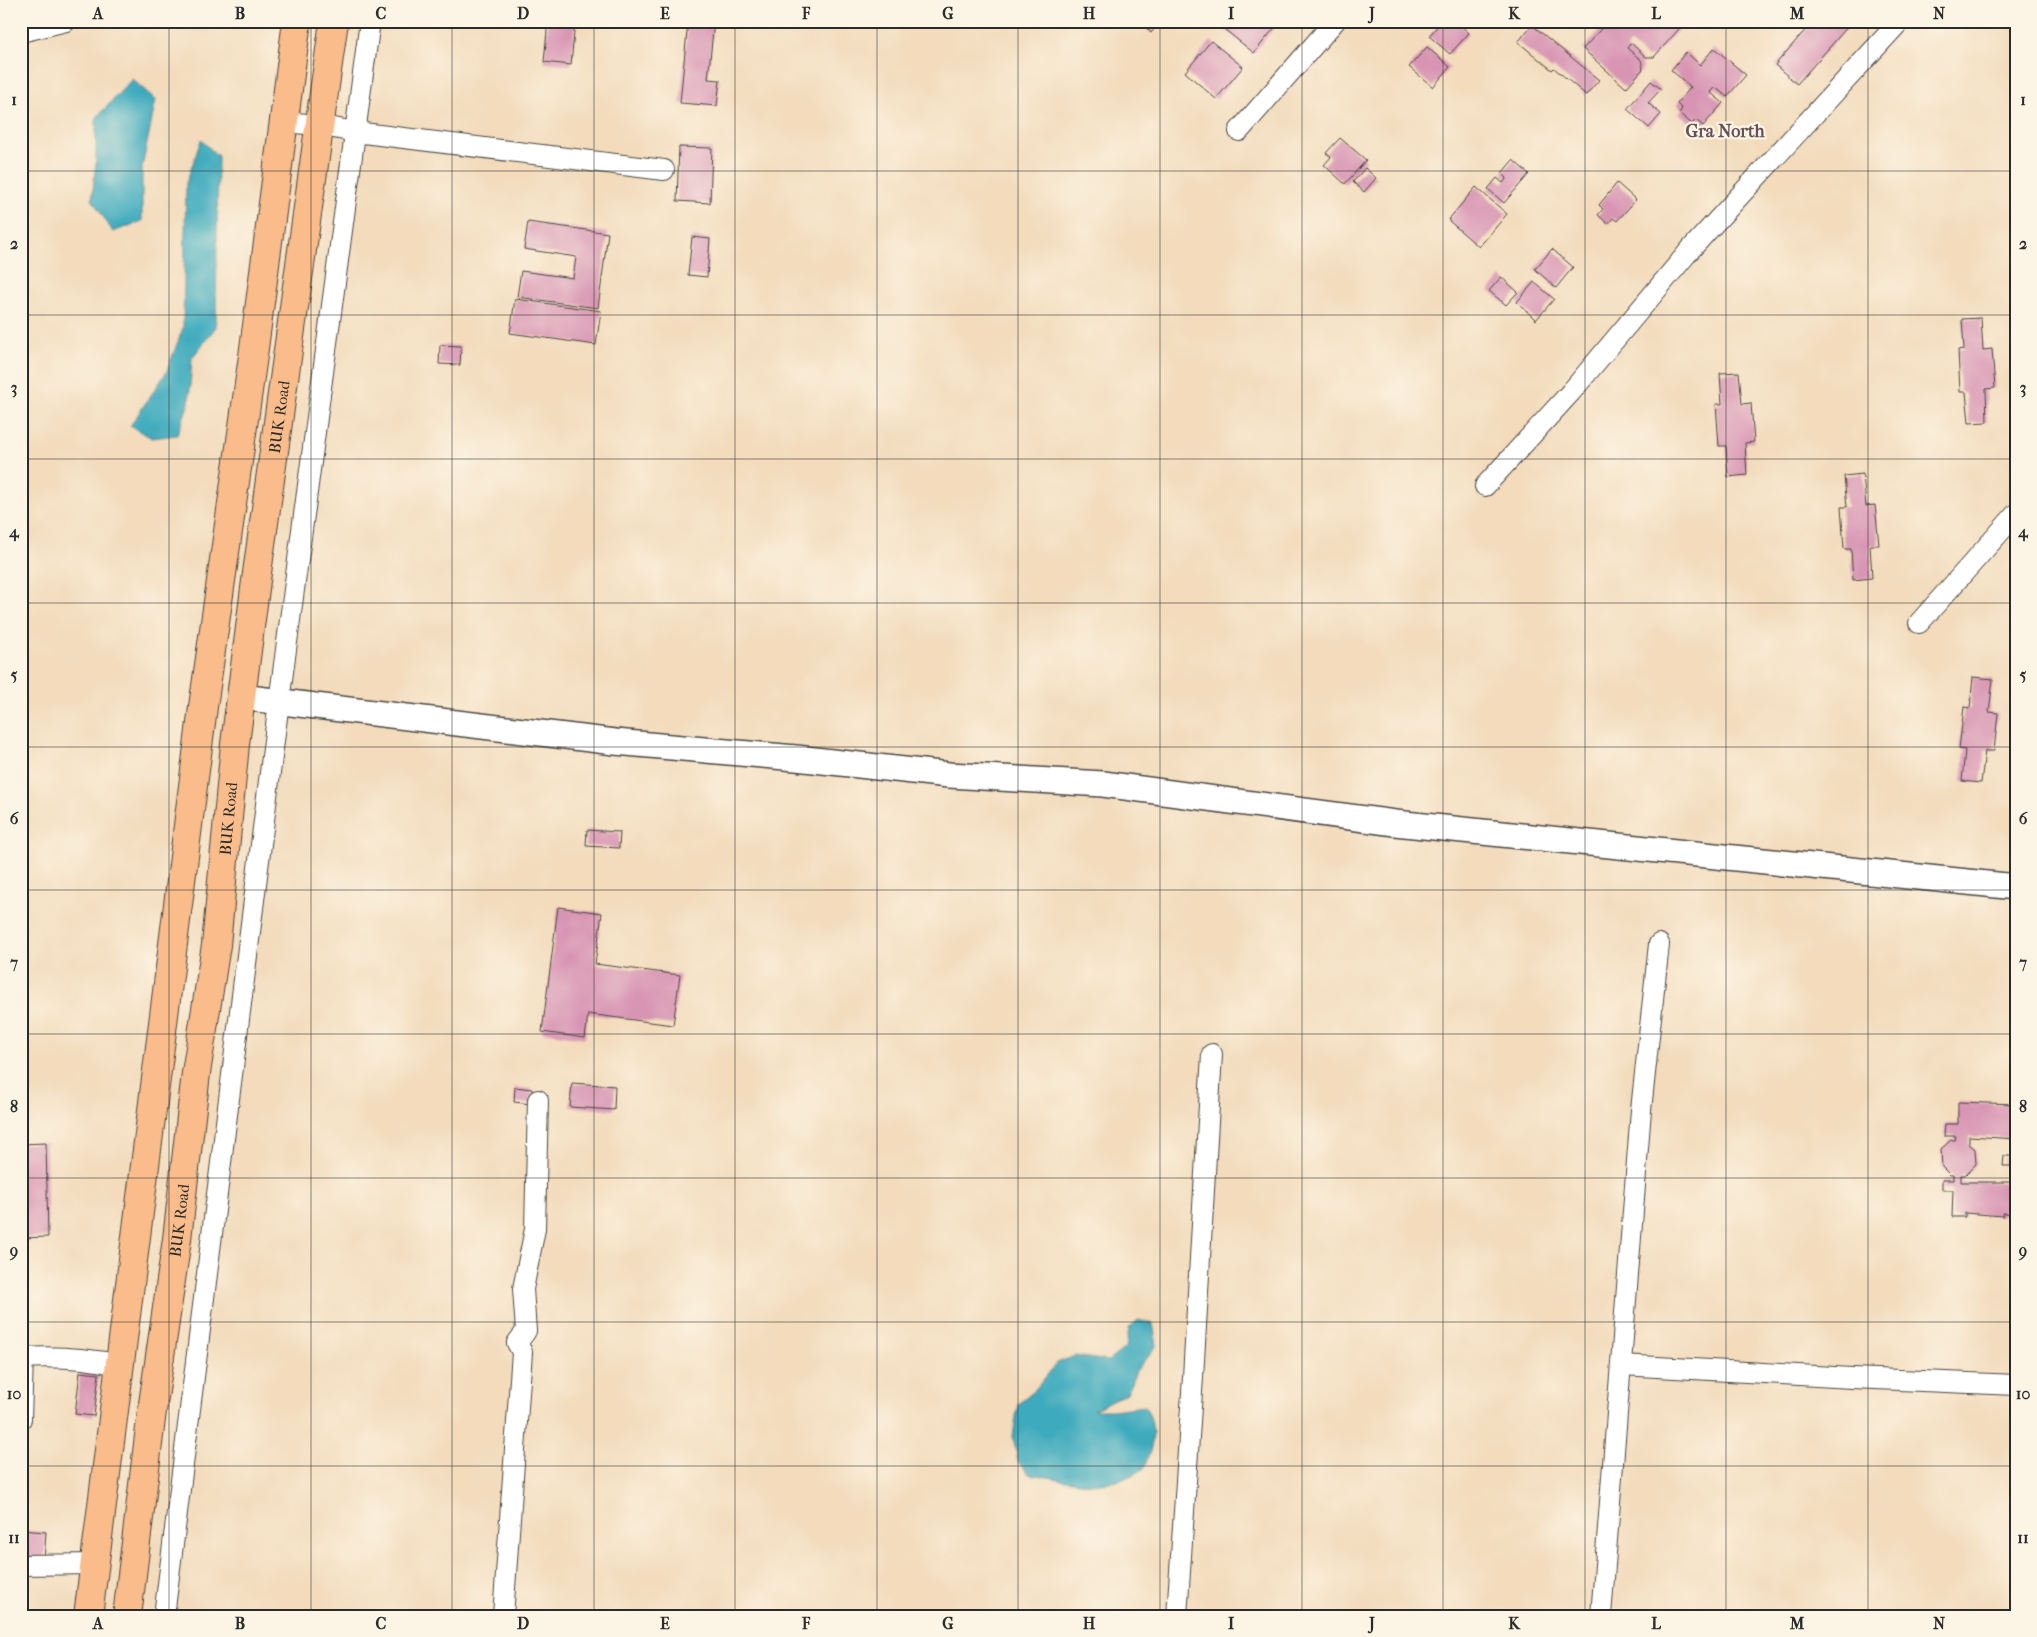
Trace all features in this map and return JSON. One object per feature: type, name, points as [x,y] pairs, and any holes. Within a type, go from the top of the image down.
[{"type":"main road","name":"BUK Road","points":[[88,1616],[203,707],[253,356],[297,21]]},
{"type":"main road","name":"BUK Road","points":[[127,1616],[152,1411],[177,1239],[196,1073],[216,945],[235,744],[318,125],[334,21]]},
{"type":"street","points":[[21,32],[66,21]]},
{"type":"street","points":[[164,1616],[278,709],[370,21]]},
{"type":"street","points":[[1239,131],[1335,21]]},
{"type":"street","points":[[1485,486],[1572,392],[1690,250],[1900,21]]},
{"type":"street","points":[[284,122],[664,170]]},
{"type":"street","points":[[1919,623],[2016,514]]},
{"type":"street","points":[[241,702],[278,709],[796,758],[949,776],[1103,784],[1395,823],[2016,887]]},
{"type":"street","points":[[1601,1616],[1641,1110],[1659,944]]},
{"type":"street","points":[[1177,1616],[1212,1054]]},
{"type":"street","points":[[503,1616],[522,1352],[517,1343],[526,1332],[523,1288],[535,1229],[538,1100]]},
{"type":"street","points":[[21,1420],[22,1358],[66,1357],[91,1359],[120,1365]]},
{"type":"street","points":[[1621,1365],[2016,1385]]},
{"type":"street","points":[[21,1564],[96,1564]]},
{"type":"water","points":[[132,79],[156,100],[142,168],[142,221],[113,232],[92,199],[96,162],[96,118]]},
{"type":"water","points":[[201,140],[218,156],[216,327],[192,358],[189,403],[177,435],[152,438],[130,426],[166,373],[183,328],[186,183]]},
{"type":"water","points":[[1138,1320],[1153,1324],[1157,1345],[1136,1371],[1127,1393],[1093,1410],[1145,1406],[1152,1422],[1153,1438],[1143,1470],[1119,1481],[1090,1484],[1029,1474],[1018,1462],[1013,1436],[1018,1404],[1033,1392],[1057,1363],[1075,1356],[1108,1361],[1126,1347],[1129,1328]]},
{"type":"building","points":[[548,21],[575,21],[571,65],[544,62]]},
{"type":"building","points":[[688,21],[714,21],[708,79],[720,80],[717,106],[680,103]]},
{"type":"building","points":[[1140,21],[1161,21],[1151,33]]},
{"type":"building","points":[[1230,21],[1280,21],[1254,53],[1224,29]]},
{"type":"building","points":[[1442,21],[1456,21],[1469,33],[1450,54],[1429,36]]},
{"type":"building","points":[[1608,21],[1686,21],[1654,57],[1646,57],[1631,43],[1627,48],[1641,60],[1643,69],[1626,88],[1583,49]]},
{"type":"building","points":[[1766,21],[1786,21],[1777,31]]},
{"type":"building","points":[[1813,21],[1851,23],[1797,84],[1775,65]]},
{"type":"building","points":[[1532,25],[1599,80],[1586,95],[1554,68],[1552,70],[1518,42]]},
{"type":"building","points":[[1211,41],[1243,67],[1216,99],[1185,72]]},
{"type":"building","points":[[1427,47],[1450,67],[1433,87],[1409,67]]},
{"type":"building","points":[[1714,48],[1746,75],[1727,97],[1715,87],[1710,92],[1723,103],[1703,126],[1696,120],[1692,124],[1679,113],[1682,109],[1677,104],[1691,87],[1671,70],[1686,52],[1700,65]]},
{"type":"building","points":[[1651,81],[1661,89],[1648,103],[1661,114],[1649,128],[1627,109]]},
{"type":"building","points":[[1340,138],[1366,160],[1345,184],[1324,165],[1331,157],[1326,153]]},
{"type":"building","points":[[679,147],[712,148],[710,203],[677,201]]},
{"type":"building","points":[[1513,160],[1529,174],[1504,203],[1488,189],[1497,178],[1503,183],[1507,178],[1502,173]]},
{"type":"building","points":[[1365,168],[1376,178],[1364,192],[1353,182]]},
{"type":"building","points":[[1617,183],[1636,200],[1617,221],[1613,218],[1608,224],[1598,215],[1603,209],[1599,205]]},
{"type":"building","points":[[1476,187],[1507,214],[1479,247],[1448,220]]},
{"type":"building","points":[[528,222],[608,233],[598,308],[517,297],[521,271],[573,278],[576,257],[524,249]]},
{"type":"building","points":[[692,237],[710,239],[707,277],[688,275]]},
{"type":"building","points":[[1552,249],[1573,267],[1556,288],[1535,269]]},
{"type":"building","points":[[1501,277],[1518,292],[1506,305],[1489,291]]},
{"type":"building","points":[[1534,282],[1554,299],[1536,320],[1517,302]]},
{"type":"building","points":[[515,299],[601,311],[596,345],[510,333]]},
{"type":"building","points":[[1981,318],[1983,350],[1992,349],[1995,388],[1986,389],[1987,422],[1969,423],[1966,392],[1960,392],[1958,350],[1964,349],[1962,319]]},
{"type":"building","points":[[440,345],[461,346],[460,365],[439,364]]},
{"type":"building","points":[[1739,372],[1742,404],[1751,403],[1754,442],[1745,443],[1747,475],[1728,477],[1726,446],[1719,446],[1716,404],[1722,404],[1720,373]]},
{"type":"building","points":[[1863,474],[1866,506],[1875,505],[1879,545],[1870,545],[1872,578],[1853,580],[1851,549],[1844,549],[1841,507],[1847,507],[1844,476]]},
{"type":"building","points":[[1973,677],[1993,679],[1989,712],[1998,713],[1994,751],[1985,751],[1981,783],[1962,781],[1965,750],[1959,749],[1964,707],[1970,708]]},
{"type":"building","points":[[587,830],[620,832],[619,848],[586,846]]},
{"type":"building","points":[[558,907],[602,913],[595,964],[680,975],[673,1025],[588,1014],[585,1038],[542,1032]]},
{"type":"building","points":[[572,1083],[615,1086],[614,1110],[570,1107]]},
{"type":"building","points":[[515,1087],[532,1089],[531,1104],[514,1102]]},
{"type":"building","points":[[1958,1102],[2016,1104],[2016,1139],[1969,1136],[1969,1144],[1975,1149],[1976,1164],[1965,1175],[1961,1175],[1961,1182],[2016,1182],[2016,1214],[2002,1213],[2003,1216],[1965,1213],[1965,1217],[1952,1217],[1953,1190],[1942,1190],[1942,1180],[1953,1180],[1953,1175],[1950,1175],[1942,1167],[1941,1149],[1951,1140],[1955,1140],[1956,1136],[1944,1136],[1945,1124],[1958,1124]]},
{"type":"building","points":[[46,1143],[48,1237],[21,1238],[21,1144]]},
{"type":"building","points":[[2004,1156],[2016,1156],[2016,1166],[2003,1166]]},
{"type":"building","points":[[80,1372],[99,1374],[94,1416],[75,1414]]},
{"type":"building","points":[[21,1530],[46,1532],[44,1562],[21,1560]]},
{"type":"district","name":"Gra North","points":[[1725,131]]}]
